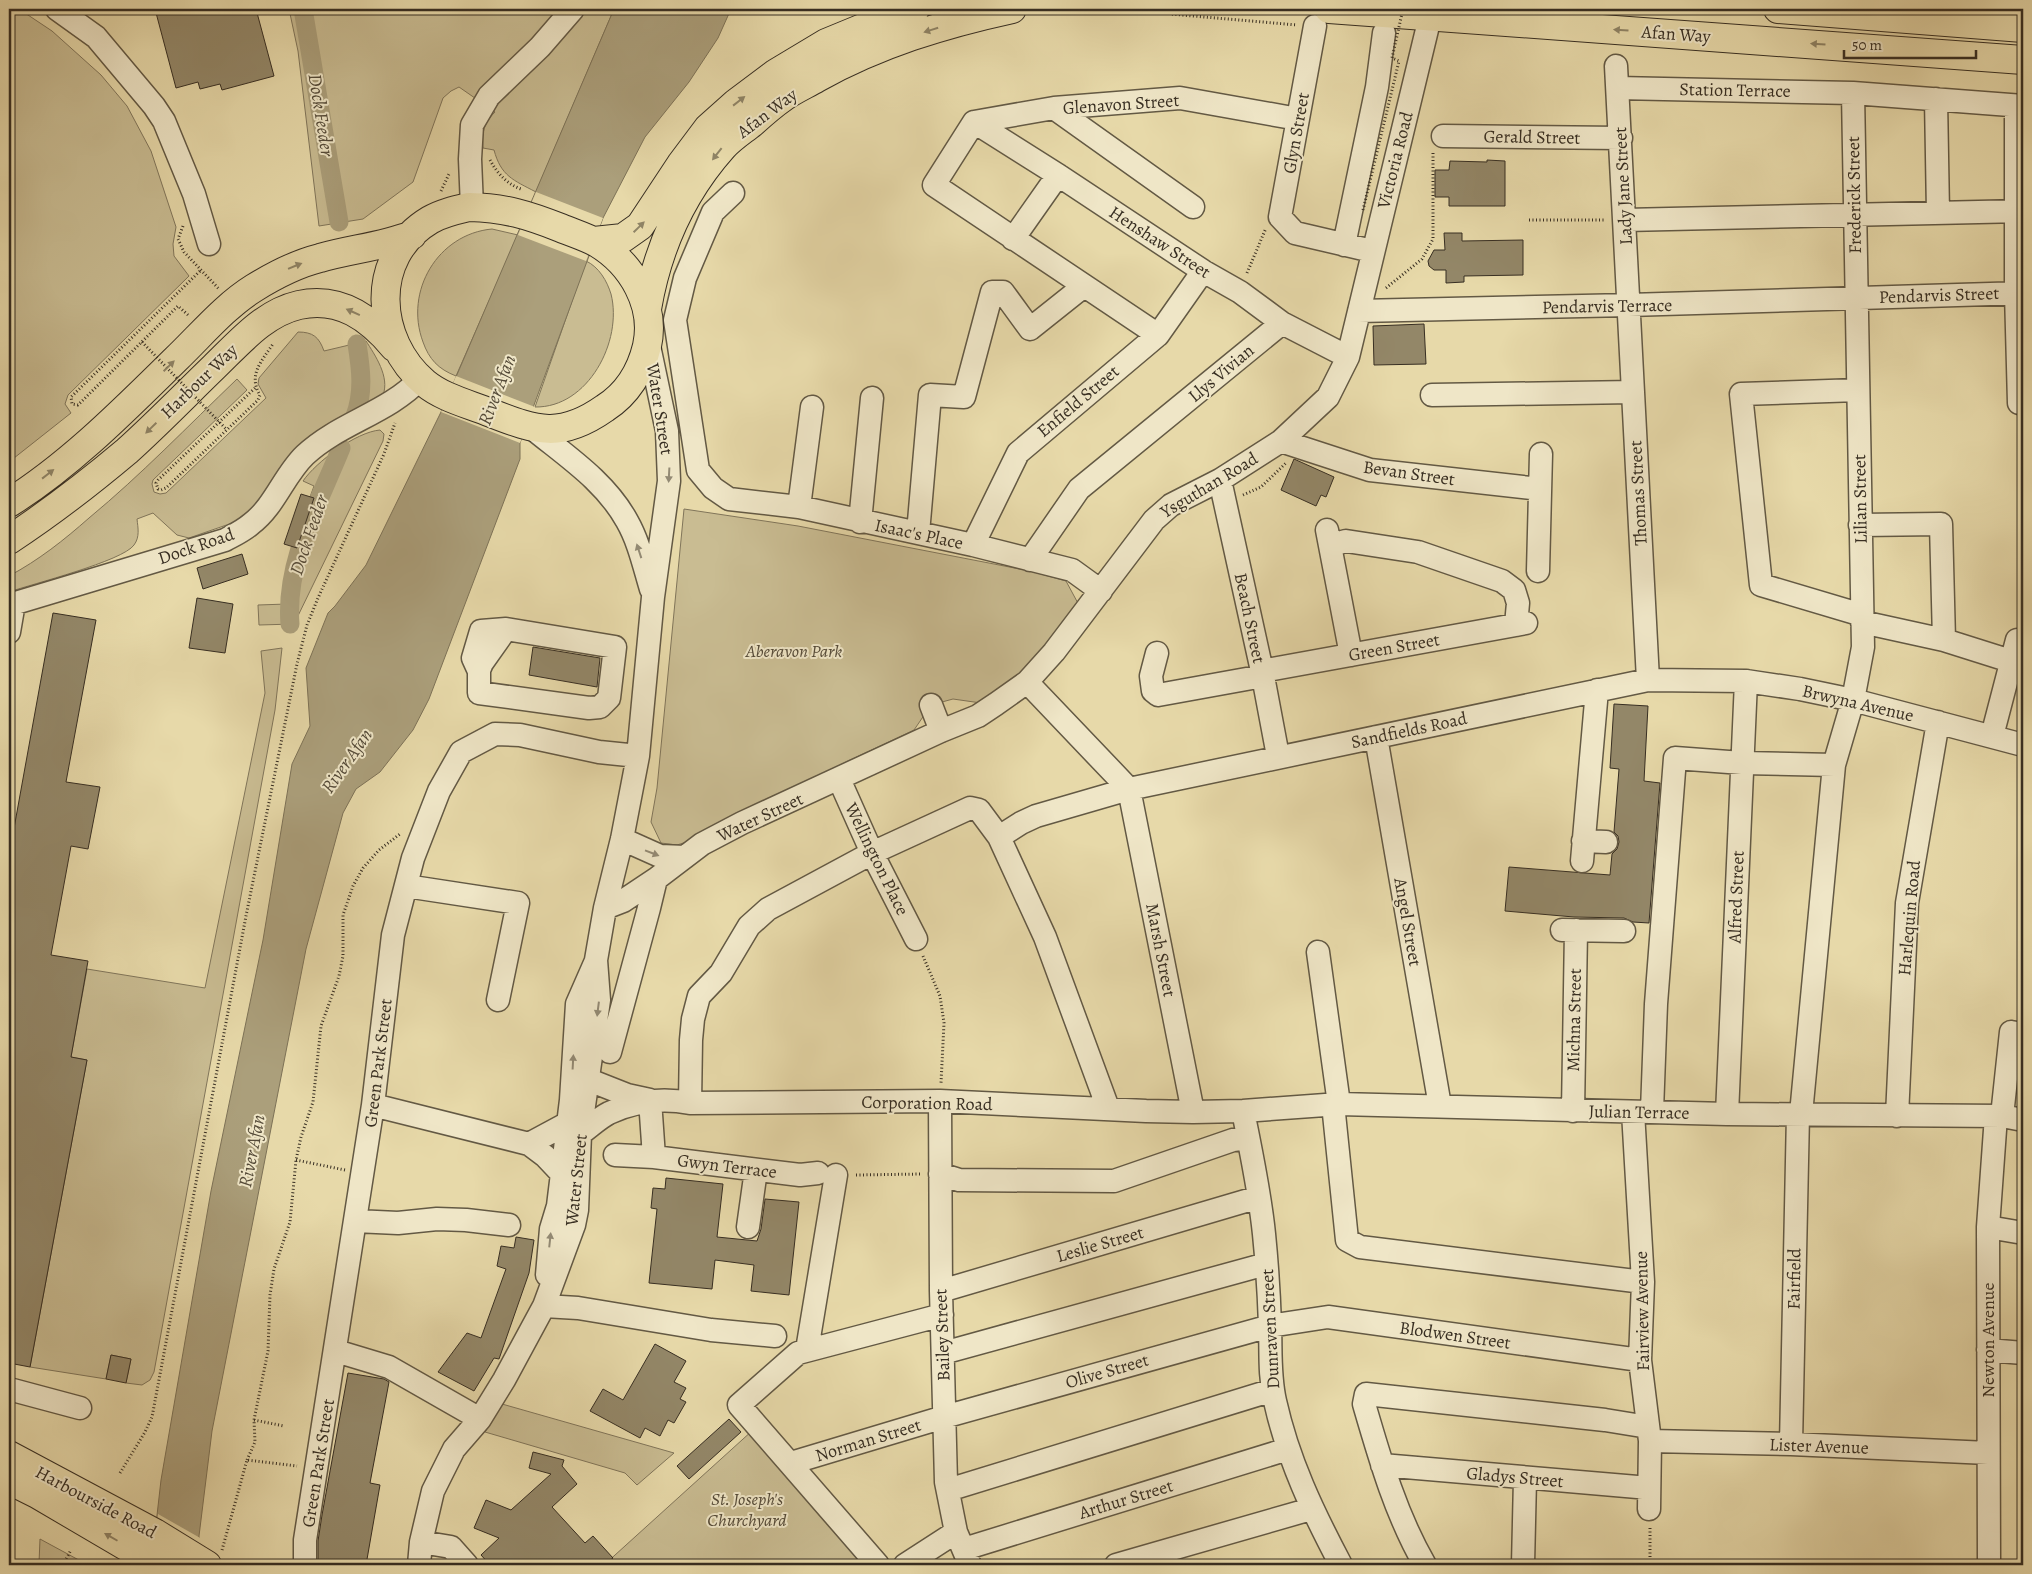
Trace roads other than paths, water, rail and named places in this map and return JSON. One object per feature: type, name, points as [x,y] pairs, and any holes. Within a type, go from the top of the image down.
[{"type":"main road","name":"Afan Way","points":[[594,241],[623,238],[640,226],[681,164],[708,128],[736,103],[776,73],[826,43],[877,22],[916,9]]},
{"type":"main road","name":"Afan Way","points":[[647,309],[651,285],[665,244],[677,214],[695,184],[724,146],[782,98],[838,66],[891,42],[975,17],[1012,9]]},
{"type":"main road","points":[[1778,9],[2023,28]]},
{"type":"main road","name":"Afan Way","points":[[1322,18],[1431,12],[2023,60]]},
{"type":"main road","points":[[528,204],[610,252],[635,281],[647,309],[648,341],[644,358],[637,374],[624,391],[610,405],[582,422],[557,428],[529,427],[448,396],[434,390],[420,379],[394,344],[387,325],[384,304],[386,285],[395,258],[412,234],[430,220],[444,214],[472,207],[528,204]]},
{"type":"main road","name":"Harbour Way","points":[[9,503],[52,472],[110,424],[227,309],[253,289],[296,266],[321,257],[390,244],[412,234]]},
{"type":"main road","name":"Harbour Way","points":[[9,540],[43,518],[128,450],[248,334],[278,312],[300,305],[316,303],[348,309],[362,316],[382,332],[402,356]]},
{"type":"main road","name":"Harbourside Road","points":[[9,1455],[155,1533],[215,1561]]},
{"type":"main road","name":"Harbourside Road","points":[[9,1480],[37,1494],[155,1564]]},
{"type":"street","points":[[57,9],[96,37],[154,106],[164,121],[185,197],[209,244]]},
{"type":"street","points":[[472,207],[470,159],[472,125],[489,96],[540,47],[573,9]]},
{"type":"street","name":"Victoria Road","points":[[1362,302],[1372,251],[1431,12]]},
{"type":"street","name":"Glyn Street","points":[[1322,18],[1298,119],[1288,225],[1344,245]]},
{"type":"street","points":[[1372,251],[1344,245],[1377,86],[1384,33]]},
{"type":"street","name":"Lady Jane Street","points":[[1616,66],[1622,138],[1629,306]]},
{"type":"street","name":"Station Terrace","points":[[1618,88],[1853,92],[2020,106]]},
{"type":"street","name":"Frederick Street","points":[[1853,92],[1856,298]]},
{"type":"street","name":"Glenavon Street","points":[[974,122],[1054,108],[1180,98],[1298,119]]},
{"type":"street","points":[[1936,99],[1938,213]]},
{"type":"street","points":[[2019,404],[2020,106]]},
{"type":"street","points":[[1054,108],[1193,207]]},
{"type":"street","points":[[974,122],[934,185],[1158,335]]},
{"type":"street","name":"Henshaw Street","points":[[974,122],[1203,271],[1240,292],[1282,323],[1348,357]]},
{"type":"street","name":"Gerald Street","points":[[1442,136],[1622,138]]},
{"type":"street","points":[[1013,239],[1058,175]]},
{"type":"street","name":"Isaac's Place","points":[[733,193],[713,212],[685,278],[675,320],[698,470],[713,488],[729,499],[799,507],[860,522],[973,545],[1072,570],[1101,591]]},
{"type":"street","points":[[1625,220],[2020,211]]},
{"type":"street","name":"Enfield Street","points":[[973,545],[1018,453],[1158,335],[1203,271]]},
{"type":"street","points":[[918,533],[930,395],[964,397],[992,292],[1003,292],[1030,329],[1084,286]]},
{"type":"street","name":"Pendarvis Street","points":[[1856,298],[2020,293]]},
{"type":"street","name":"Pendarvis Terrace","points":[[1362,302],[1629,306],[1856,298]]},
{"type":"street","name":"Lilian Street","points":[[1834,765],[1853,700],[1863,647],[1856,298]]},
{"type":"street","name":"Ysguthan Road","points":[[1027,682],[1054,652],[1154,520],[1170,505],[1290,444],[1328,397],[1348,357],[1362,302]]},
{"type":"street","name":"Thomas Street","points":[[1629,306],[1648,680]]},
{"type":"street","name":"Llys Vivian","points":[[1030,560],[1079,489],[1282,323]]},
{"type":"street","name":"Water Street","points":[[419,1565],[421,1542],[430,1502],[437,1483],[454,1449],[480,1419],[504,1380],[544,1306],[574,1225],[577,1210],[571,1100],[577,1004],[596,960],[605,908],[622,839],[638,756],[653,598],[669,481],[667,431],[648,341]]},
{"type":"street","name":"Dock Road","points":[[12,604],[225,540],[242,531],[262,513],[291,470],[306,454],[327,439],[396,399],[411,389],[420,379]]},
{"type":"street","points":[[1858,390],[1741,394],[1761,585],[1862,619],[1944,640],[2000,658]]},
{"type":"street","points":[[1432,395],[1633,392]]},
{"type":"street","points":[[860,522],[872,398]]},
{"type":"street","points":[[799,507],[812,407]]},
{"type":"street","name":"Water Street","points":[[529,427],[588,473],[614,501],[631,528],[653,598]]},
{"type":"street","name":"Bevan Street","points":[[1290,444],[1370,470],[1540,489]]},
{"type":"street","points":[[1538,571],[1541,454]]},
{"type":"street","name":"Beach Street","points":[[1220,480],[1278,756]]},
{"type":"street","points":[[1860,525],[1941,524],[1944,640]]},
{"type":"street","name":"Green Street","points":[[1157,652],[1151,676],[1153,691],[1158,695],[1521,624],[1514,590],[1502,581],[1418,552],[1329,538],[1351,656]]},
{"type":"street","points":[[9,632],[12,604]]},
{"type":"street","points":[[506,629],[615,647],[609,698],[600,707],[589,708],[521,700],[479,693],[479,670],[472,658],[481,631],[506,629]]},
{"type":"street","points":[[1992,736],[2017,640],[2023,642]]},
{"type":"street","name":"Sandfields Road","points":[[999,837],[1036,816],[1129,789],[1278,756],[1648,680],[1689,682]]},
{"type":"street","name":"Brwyna Avenue","points":[[1689,682],[1746,681],[1800,689],[1853,700],[2023,745]]},
{"type":"street","name":"Alfred Street","points":[[1727,1114],[1746,681]]},
{"type":"street","points":[[1027,682],[1129,789]]},
{"type":"street","name":"Water Street","points":[[605,908],[623,901],[702,844],[742,823],[941,730],[978,716],[1027,682]]},
{"type":"street","points":[[1597,690],[1582,851],[1606,842]]},
{"type":"street","points":[[520,735],[521,700]]},
{"type":"street","points":[[931,706],[941,730]]},
{"type":"street","name":"Harlequin Road","points":[[1897,1116],[1907,903],[1938,722]]},
{"type":"street","name":"Green Park Street","points":[[305,1565],[305,1540],[373,1105],[393,935],[413,858],[439,791],[461,752],[495,734],[520,735],[599,752],[638,756]]},
{"type":"street","name":"Angel Street","points":[[1376,737],[1440,1106]]},
{"type":"street","name":"Fairview Avenue","points":[[1649,1499],[1649,1434],[1640,1360],[1643,1282],[1642,1111],[1656,1004],[1675,758],[1742,763]]},
{"type":"street","points":[[1742,763],[1834,765]]},
{"type":"street","name":"Fairfield","points":[[1791,1444],[1799,1114],[1834,765]]},
{"type":"street","name":"Wellington Place","points":[[839,779],[872,854],[916,939]]},
{"type":"street","name":"Marsh Street","points":[[1129,789],[1193,1112]]},
{"type":"street","points":[[690,1103],[691,1040],[693,1019],[699,996],[721,973],[749,926],[768,909],[872,854],[970,808],[979,810],[999,837],[1045,937],[1108,1108]]},
{"type":"street","points":[[622,839],[660,856],[685,858]]},
{"type":"street","points":[[610,1052],[650,908],[656,879]]},
{"type":"street","points":[[406,886],[518,903],[498,1000]]},
{"type":"street","name":"Michna Street","points":[[1573,1111],[1569,930],[1624,931]]},
{"type":"street","points":[[1318,952],[1336,1104],[1347,1240],[1360,1247],[1643,1282]]},
{"type":"street","name":"Water Street","points":[[544,1306],[551,1229],[558,1206],[562,1174],[588,1080],[599,1000],[596,960]]},
{"type":"street","name":"Newton Avenue","points":[[1989,1565],[1988,1227],[1999,1116],[2011,1032],[2023,1034]]},
{"type":"street","points":[[571,1100],[588,1080],[627,1095],[650,1100]]},
{"type":"street","name":"Corporation Road","points":[[529,1144],[574,1129],[609,1113],[650,1100],[674,1100],[690,1103],[940,1101],[1108,1108],[1146,1112],[1243,1111],[1282,1107]]},
{"type":"street","name":"Gwyn Terrace","points":[[650,1100],[654,1157]]},
{"type":"street","name":"Bailey Street","points":[[940,1101],[944,1417],[948,1490],[963,1549]]},
{"type":"street","name":"Julian Terrace","points":[[1282,1107],[1336,1104],[1727,1114],[1999,1116],[2023,1120]]},
{"type":"street","points":[[373,1105],[529,1144],[545,1156],[562,1174]]},
{"type":"street","name":"Dunraven Street","points":[[1243,1111],[1258,1197],[1266,1264],[1270,1326],[1269,1371],[1273,1390],[1288,1449],[1311,1509],[1341,1565]]},
{"type":"street","points":[[940,1174],[959,1180],[1114,1181],[1233,1140],[1248,1138]]},
{"type":"street","name":"Gwyn Terrace","points":[[615,1154],[654,1157],[813,1178],[807,1350]]},
{"type":"street","points":[[748,1227],[756,1170]]},
{"type":"street","name":"Leslie Street","points":[[941,1291],[1258,1197]]},
{"type":"street","points":[[355,1221],[398,1223],[466,1220],[509,1225]]},
{"type":"street","points":[[1988,1227],[2023,1233]]},
{"type":"street","points":[[943,1353],[1266,1264]]},
{"type":"street","points":[[544,1306],[578,1308],[711,1330],[775,1336]]},
{"type":"street","points":[[878,1565],[739,1405],[798,1353],[942,1315]]},
{"type":"street","name":"Blodwen Street","points":[[1270,1326],[1328,1318],[1640,1360]]},
{"type":"street","name":"Olive Street","points":[[944,1417],[1270,1326]]},
{"type":"street","points":[[1988,1350],[2023,1353]]},
{"type":"street","points":[[336,1351],[389,1366],[480,1419]]},
{"type":"street","points":[[9,1389],[80,1408]]},
{"type":"street","points":[[948,1490],[1273,1390]]},
{"type":"street","name":"Lister Avenue","points":[[1382,1465],[1364,1404],[1366,1394],[1604,1420],[1649,1434],[1791,1444],[1988,1453]]},
{"type":"street","name":"Norman Street","points":[[791,1463],[944,1417]]},
{"type":"street","name":"Arthur Street","points":[[905,1565],[1288,1449]]},
{"type":"street","points":[[1382,1465],[1410,1540],[1424,1565]]},
{"type":"street","name":"Gladys Street","points":[[1382,1465],[1525,1479],[1649,1499]]},
{"type":"street","points":[[1523,1565],[1525,1479]]},
{"type":"street","points":[[1116,1565],[1311,1509]]},
{"type":"street","points":[[421,1542],[451,1546],[467,1565]]},
{"type":"water","name":"River Afan","points":[[614,9],[731,9],[718,38],[689,82],[645,137],[603,218],[520,443],[520,459],[429,699],[413,730],[380,772],[356,789],[343,813],[306,949],[212,1431],[199,1536],[200,1565],[155,1533],[161,1480],[211,1191],[263,940],[292,764],[310,726],[306,668],[328,613],[366,565],[441,412]]},
{"type":"waterway","name":"Dock Feeder","points":[[303,9],[339,222]]},
{"type":"waterway","name":"Dock Feeder","points":[[355,416],[361,389],[357,344]]},
{"type":"waterway","name":"Dock Feeder","points":[[290,624],[290,601],[298,556],[313,512],[341,448]]},
{"type":"park label","name":"Aberavon Park","points":[[794,651]]},
{"type":"park label","name":"St. Joseph's Churchyard","points":[[747,1509]]}]
